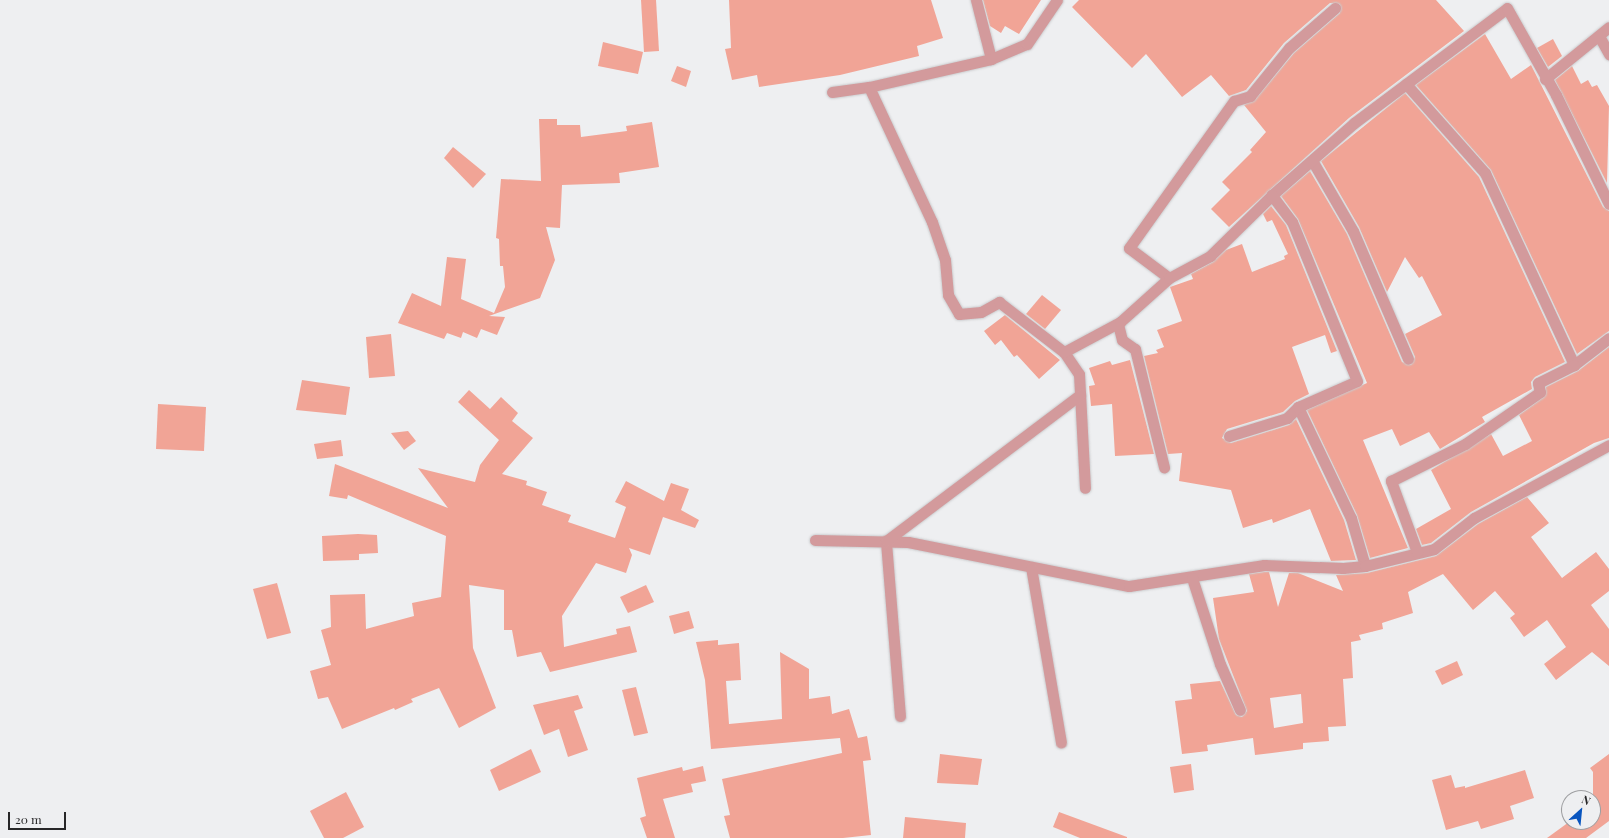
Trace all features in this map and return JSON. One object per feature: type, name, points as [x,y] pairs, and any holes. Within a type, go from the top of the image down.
[{"type":"street","points":[[976,0],[991,59]]},
{"type":"street","points":[[832,92],[869,87],[991,59],[1027,44],[1057,2]]},
{"type":"street","points":[[1169,278],[1129,248],[1234,101],[1250,96],[1289,48],[1335,8]]},
{"type":"street","points":[[1064,352],[1118,324],[1169,278],[1210,256],[1272,195],[1313,162],[1354,123],[1506,8],[1545,79],[1609,204]]},
{"type":"street","points":[[1545,79],[1609,27]]},
{"type":"street","points":[[1599,36],[1609,54]]},
{"type":"street","points":[[1406,84],[1485,173],[1574,365]]},
{"type":"street","points":[[869,87],[932,222],[945,260],[948,295],[958,314],[981,312],[999,302],[1064,352],[1078,374],[1085,488]]},
{"type":"street","points":[[1313,162],[1353,231],[1408,359]]},
{"type":"street","points":[[1229,436],[1287,418],[1298,407],[1357,381],[1292,222],[1272,195]]},
{"type":"street","points":[[1118,324],[1122,340],[1135,349],[1164,467]]},
{"type":"street","points":[[1417,552],[1391,481],[1466,444],[1540,392],[1538,383],[1574,365],[1609,338]]},
{"type":"street","points":[[886,541],[1080,395]]},
{"type":"street","points":[[1298,407],[1351,518],[1365,566]]},
{"type":"street","points":[[815,540],[908,542],[1129,586],[1192,578],[1264,565],[1343,568],[1365,566],[1434,548],[1474,518],[1609,445]]},
{"type":"street","points":[[886,541],[900,716]]},
{"type":"street","points":[[1031,567],[1061,742]]},
{"type":"street","points":[[1192,578],[1220,664],[1240,710]]},
{"type":"building","points":[[641,0],[656,0],[659,51],[644,52]]},
{"type":"building","points":[[729,0],[931,0],[943,38],[917,46],[919,56],[840,75],[759,87],[757,75],[732,80],[725,49],[731,48]]},
{"type":"building","points":[[983,0],[1041,0],[1019,34],[1005,26],[1001,33],[990,26]]},
{"type":"building","points":[[1079,0],[1436,0],[1464,31],[1349,118],[1229,227],[1211,209],[1230,190],[1222,182],[1252,152],[1250,150],[1266,132],[1244,105],[1255,100],[1294,53],[1340,13],[1340,4],[1330,3],[1284,43],[1246,90],[1229,96],[1211,75],[1182,97],[1146,54],[1132,68],[1072,7]]},
{"type":"building","points":[[1485,34],[1511,79],[1531,65],[1603,207],[1609,211],[1609,331],[1577,354],[1491,170],[1416,85]]},
{"type":"building","points":[[1553,39],[1562,56],[1548,67],[1537,48]]},
{"type":"building","points":[[603,42],[643,52],[638,74],[598,66]]},
{"type":"building","points":[[677,66],[691,71],[686,87],[671,81]]},
{"type":"building","points":[[1572,66],[1581,84],[1588,80],[1592,87],[1597,85],[1609,106],[1607,183],[1555,80]]},
{"type":"building","points":[[1405,93],[1479,177],[1565,362],[1535,377],[1531,382],[1532,389],[1482,417],[1485,422],[1440,449],[1429,432],[1400,446],[1392,429],[1363,440],[1408,548],[1370,558],[1357,515],[1307,410],[1367,383],[1298,219],[1281,196],[1310,171],[1347,234],[1402,362],[1411,365],[1415,357],[1405,334],[1442,315],[1422,276],[1419,278],[1405,257],[1387,292],[1359,227],[1321,161]]},
{"type":"building","points":[[539,119],[557,119],[557,125],[580,125],[581,137],[627,131],[626,126],[652,122],[659,167],[619,173],[620,183],[562,185],[560,228],[546,227],[555,260],[540,298],[489,316],[505,317],[497,335],[481,329],[477,338],[463,332],[461,338],[447,333],[444,339],[398,323],[412,293],[441,306],[447,257],[466,259],[461,299],[494,313],[505,287],[503,266],[500,266],[499,239],[496,238],[501,179],[541,181]]},
{"type":"building","points":[[453,147],[486,174],[473,188],[444,158]]},
{"type":"building","points":[[1271,206],[1286,225],[1337,351],[1331,353],[1325,335],[1292,347],[1309,394],[1295,401],[1283,412],[1227,429],[1222,438],[1231,443],[1289,425],[1296,419],[1344,520],[1356,560],[1331,561],[1310,509],[1273,523],[1272,519],[1243,528],[1231,490],[1179,481],[1182,453],[1168,454],[1144,356],[1158,353],[1156,350],[1164,347],[1157,330],[1182,321],[1170,287],[1193,279],[1191,274],[1213,262],[1226,250],[1242,244],[1252,272],[1285,259],[1284,256],[1288,254],[1272,220],[1267,222],[1263,214]]},
{"type":"building","points":[[1042,295],[1061,310],[1045,329],[1026,314]]},
{"type":"building","points":[[1005,315],[1060,360],[1039,379],[1017,355],[1014,357],[1001,340],[995,345],[984,331]]},
{"type":"building","points":[[391,334],[395,376],[369,378],[366,337]]},
{"type":"building","points":[[1609,347],[1609,438],[1594,443],[1471,512],[1431,543],[1422,545],[1416,529],[1451,509],[1431,470],[1491,434],[1503,456],[1532,441],[1519,415],[1544,397],[1546,387],[1578,371]]},
{"type":"building","points":[[1130,360],[1154,454],[1115,456],[1112,404],[1091,406],[1089,386],[1095,385],[1089,368],[1110,361],[1112,365]]},
{"type":"building","points":[[302,380],[350,387],[346,415],[296,410]]},
{"type":"building","points":[[469,390],[490,409],[501,397],[518,413],[512,421],[533,438],[502,474],[527,481],[526,485],[547,492],[542,505],[571,515],[568,522],[615,538],[626,507],[615,502],[626,481],[664,501],[671,483],[689,489],[681,510],[699,520],[695,528],[663,517],[650,555],[629,548],[632,555],[626,573],[596,563],[562,616],[564,647],[617,634],[616,629],[630,626],[637,652],[550,672],[541,652],[517,657],[512,630],[504,630],[504,590],[469,585],[473,648],[496,708],[459,728],[439,688],[411,699],[413,702],[395,710],[394,708],[342,729],[328,697],[318,699],[310,671],[331,665],[321,630],[331,627],[330,595],[365,594],[366,629],[414,616],[412,603],[441,597],[446,536],[348,495],[347,499],[329,496],[335,464],[448,508],[418,468],[475,482],[480,465],[499,440],[458,402]]},
{"type":"building","points":[[158,404],[206,407],[204,451],[156,449]]},
{"type":"building","points":[[408,431],[416,441],[404,450],[391,433]]},
{"type":"building","points":[[341,440],[343,456],[317,459],[314,444]]},
{"type":"building","points":[[1527,497],[1549,523],[1531,537],[1562,578],[1596,552],[1609,569],[1609,591],[1591,605],[1609,629],[1609,666],[1592,652],[1556,680],[1544,664],[1566,647],[1547,620],[1524,637],[1510,618],[1515,614],[1495,591],[1473,610],[1443,574],[1408,592],[1413,613],[1382,623],[1383,629],[1359,635],[1361,640],[1351,642],[1353,678],[1343,679],[1346,726],[1328,727],[1329,741],[1303,743],[1303,749],[1255,755],[1253,738],[1207,745],[1208,751],[1182,754],[1175,701],[1192,699],[1190,684],[1220,681],[1236,715],[1242,717],[1247,711],[1219,639],[1213,598],[1254,592],[1249,574],[1264,572],[1269,572],[1278,607],[1289,573],[1298,573],[1343,591],[1336,575],[1367,573],[1436,556],[1478,524]],"holes":[[[1301,694],[1303,723],[1274,728],[1270,698]]]},
{"type":"building","points":[[358,534],[377,535],[378,553],[359,554],[359,560],[323,561],[322,536]]},
{"type":"building","points":[[277,583],[291,633],[267,639],[253,589]]},
{"type":"building","points":[[646,585],[654,602],[628,613],[620,597]]},
{"type":"building","points":[[689,611],[694,628],[674,634],[669,616]]},
{"type":"building","points":[[718,640],[718,645],[739,643],[741,680],[726,681],[729,724],[782,719],[780,652],[809,669],[809,699],[830,696],[832,714],[849,709],[858,738],[867,736],[871,760],[863,761],[871,835],[843,838],[730,838],[724,816],[730,815],[722,779],[842,753],[840,738],[711,749],[705,680],[696,642]]},
{"type":"building","points":[[1457,661],[1463,675],[1442,685],[1435,671]]},
{"type":"building","points":[[636,687],[648,733],[634,736],[622,690]]},
{"type":"building","points":[[578,695],[583,708],[574,711],[588,750],[568,757],[559,729],[544,735],[533,705]]},
{"type":"building","points":[[531,749],[541,772],[499,791],[490,770]]},
{"type":"building","points":[[940,754],[982,759],[978,785],[937,783]]},
{"type":"building","points":[[1609,754],[1609,821],[1601,827],[1601,790],[1593,790],[1593,772],[1590,768]]},
{"type":"building","points":[[1191,764],[1194,790],[1174,793],[1170,767]]},
{"type":"building","points":[[703,766],[706,781],[691,784],[693,792],[663,799],[675,838],[647,838],[640,818],[646,816],[637,778],[682,767],[683,771]]},
{"type":"building","points":[[1525,770],[1534,798],[1510,806],[1514,819],[1481,829],[1478,821],[1446,830],[1432,780],[1451,775],[1455,788],[1465,786],[1465,788]]},
{"type":"building","points":[[346,792],[364,827],[343,838],[324,838],[310,811]]},
{"type":"building","points":[[1059,812],[1127,838],[1080,838],[1053,827]]},
{"type":"building","points":[[905,817],[966,823],[965,838],[903,838]]},
{"type":"building","points":[[1561,828],[1561,830],[1597,830],[1586,838],[1547,838]]}]
